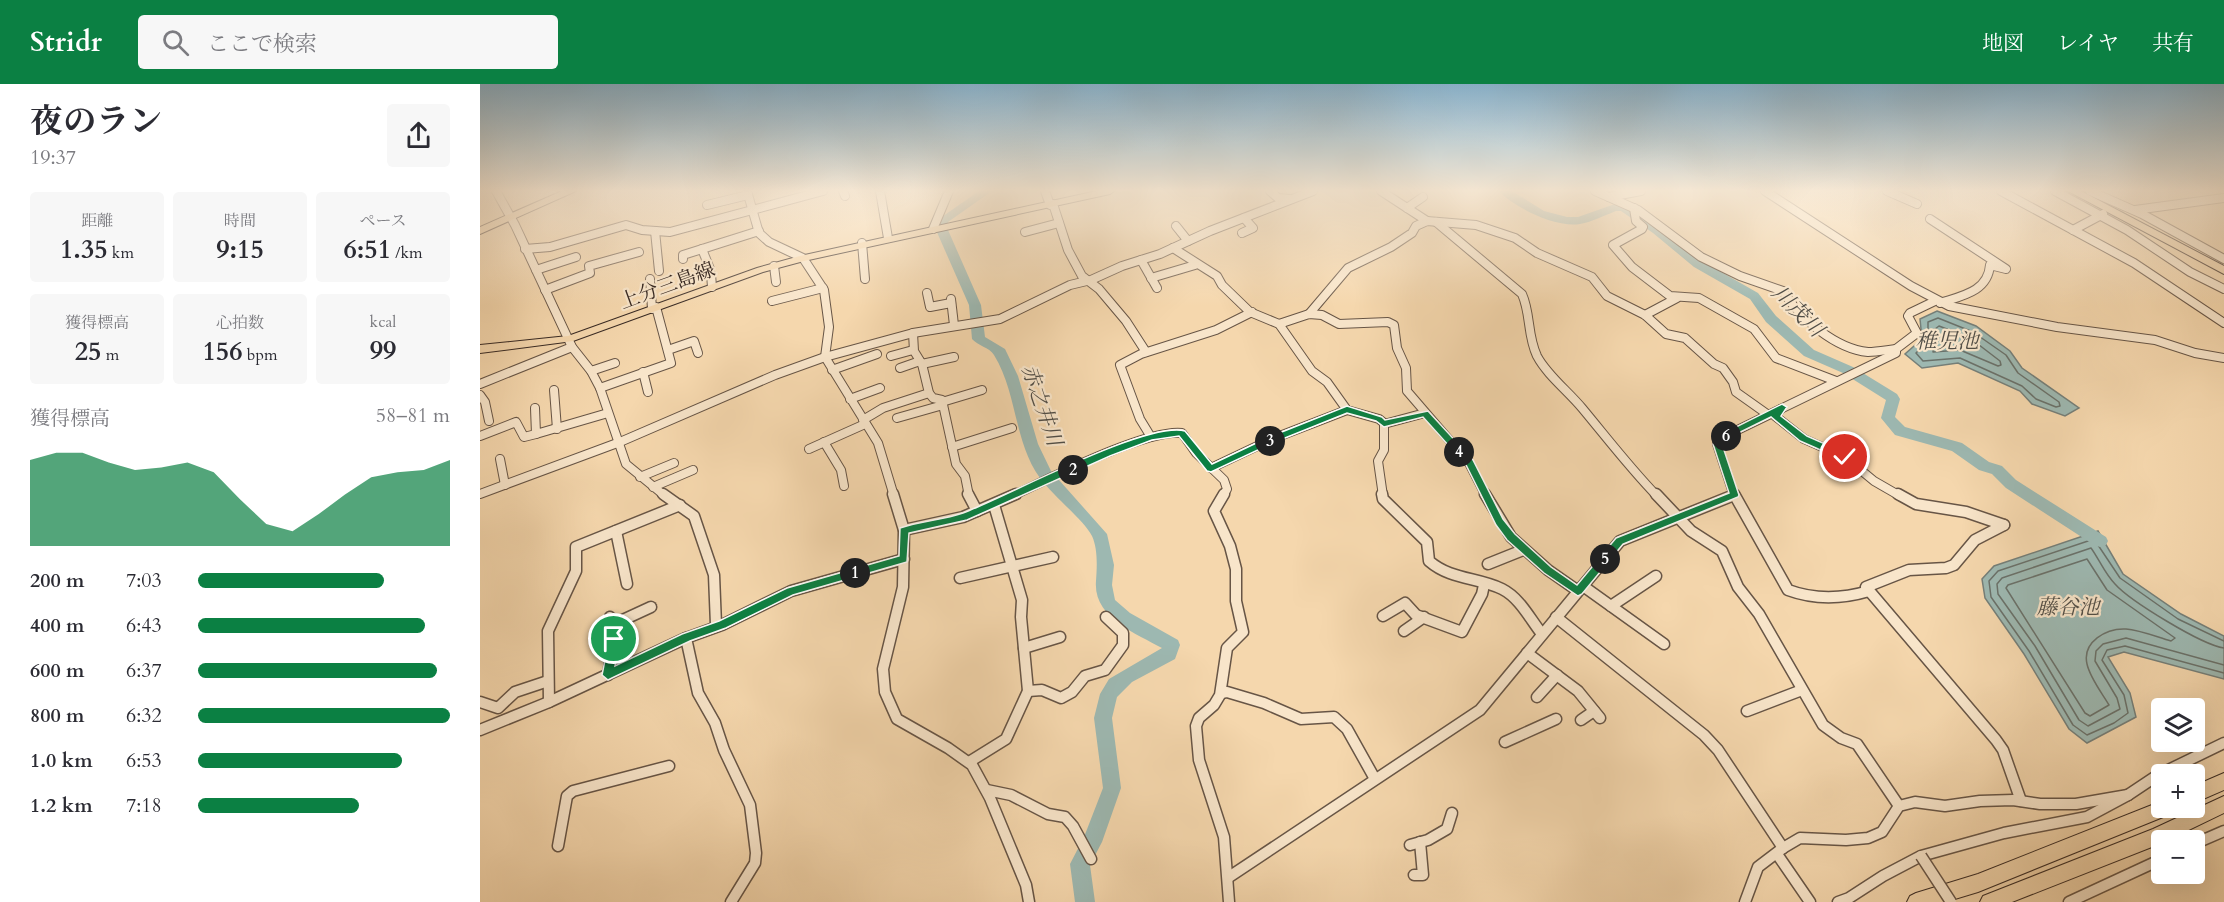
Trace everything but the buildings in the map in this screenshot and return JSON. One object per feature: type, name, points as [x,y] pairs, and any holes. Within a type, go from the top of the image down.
[{"type":"highway","points":[[2145,229],[2224,271]]},
{"type":"highway","points":[[2205,790],[2224,781]]},
{"type":"highway","points":[[1989,902],[2157,836],[2224,804]]},
{"type":"highway","points":[[1916,902],[1978,883],[2151,813]]},
{"type":"main road","name":"上分三島線","points":[[480,349],[571,343],[654,308],[774,266],[862,243],[928,229]]},
{"type":"street","points":[[516,229],[571,343],[600,388],[626,464],[653,487],[694,516],[714,575],[716,625]]},
{"type":"street","points":[[525,249],[550,247],[612,229]]},
{"type":"street","points":[[637,229],[670,232],[681,229]]},
{"type":"street","points":[[886,229],[888,238]]},
{"type":"street","points":[[1025,232],[1031,229]]},
{"type":"street","points":[[1061,229],[1068,250],[1082,276],[1091,280],[1126,321],[1146,352]]},
{"type":"street","points":[[1179,229],[1188,241]]},
{"type":"street","points":[[480,494],[620,442],[775,375],[825,357],[912,333],[1000,319],[1070,285],[1091,280],[1218,229]]},
{"type":"street","points":[[1242,233],[1250,229]]},
{"type":"street","points":[[1310,314],[1348,268],[1391,247],[1414,229]]},
{"type":"street","points":[[1442,229],[1522,294],[1528,307],[1529,337],[1538,358],[1582,408],[1620,457],[1691,531],[1722,550],[1738,587],[1759,614],[1823,725],[1841,738],[1857,744],[1899,806]]},
{"type":"street","points":[[1489,229],[1515,238],[1537,253],[1592,277],[1607,296],[1645,315],[1666,334],[1685,338],[1714,364],[1723,368],[1734,382],[1737,392],[1767,414]]},
{"type":"street","points":[[1642,229],[1613,245],[1632,267],[1670,296],[1699,298],[1754,329],[1776,358],[1836,381]]},
{"type":"street","points":[[1666,229],[1701,257],[1740,276],[1783,291],[1793,308],[1827,336],[1859,350],[1870,352],[1896,349],[1917,333],[1908,316],[1910,313],[1938,302],[1967,295],[1983,285],[1989,278],[1990,265],[2006,269],[1946,229]]},
{"type":"street","points":[[1824,229],[1938,302],[2057,327],[2155,340],[2195,353],[2224,358]]},
{"type":"street","points":[[2127,229],[2188,272],[2224,289]]},
{"type":"street","points":[[2167,229],[2224,259]]},
{"type":"street","points":[[2073,230],[2134,263],[2224,323]]},
{"type":"street","points":[[655,231],[662,261],[659,272]]},
{"type":"street","points":[[682,259],[683,255],[759,231],[769,242],[803,258],[823,288],[830,327],[825,357],[881,451],[904,530],[903,587],[883,669],[885,692],[897,719],[969,762],[987,790],[1026,885],[1029,902]]},
{"type":"street","points":[[862,243],[865,279]]},
{"type":"street","points":[[1173,248],[1184,253],[1196,265],[1217,276],[1222,285],[1252,312],[1279,324],[1312,371],[1327,382],[1347,410]]},
{"type":"street","points":[[702,249],[710,272],[712,287]]},
{"type":"street","points":[[545,290],[586,277],[590,273],[589,266],[596,262],[639,252]]},
{"type":"street","points":[[536,270],[576,257]]},
{"type":"street","points":[[1141,260],[1157,288]]},
{"type":"street","points":[[1151,278],[1196,265]]},
{"type":"street","points":[[774,266],[776,282]]},
{"type":"street","points":[[600,388],[671,363],[654,308],[650,279]]},
{"type":"street","points":[[772,301],[823,288]]},
{"type":"street","points":[[927,293],[930,307],[951,301],[954,325]]},
{"type":"street","points":[[1645,315],[1677,297]]},
{"type":"street","points":[[1151,437],[1140,418],[1120,365],[1146,352],[1216,330],[1252,312]]},
{"type":"street","points":[[1279,324],[1310,314],[1322,315],[1339,324],[1388,322],[1394,325],[1397,348],[1406,368],[1406,388],[1469,463],[1500,522],[1523,550],[1611,606],[1664,644]]},
{"type":"street","points":[[912,333],[913,350],[921,362],[929,393],[943,403]]},
{"type":"street","points":[[668,350],[694,341],[698,353]]},
{"type":"street","points":[[480,384],[571,343]]},
{"type":"street","points":[[1869,591],[1854,596],[1821,597],[1788,590],[1734,495],[1717,444],[1721,438],[1767,414],[1896,353],[1896,349]]},
{"type":"street","points":[[891,356],[913,350]]},
{"type":"street","points":[[832,370],[877,354]]},
{"type":"street","points":[[900,368],[954,357]]},
{"type":"street","points":[[591,371],[615,363]]},
{"type":"street","points":[[643,372],[648,392]]},
{"type":"street","points":[[850,399],[880,388]]},
{"type":"street","points":[[554,390],[557,429]]},
{"type":"street","points":[[897,418],[982,390]]},
{"type":"street","points":[[808,449],[864,422],[883,408],[929,393]]},
{"type":"street","points":[[480,395],[485,402],[489,421]]},
{"type":"street","points":[[943,403],[956,464],[965,476],[968,494],[976,511]]},
{"type":"street","points":[[1782,407],[1775,416],[1814,444],[1845,457],[1890,491],[1916,504],[1966,512],[2004,525],[1979,537],[1961,551],[1954,565],[1894,574],[1866,587],[1996,740],[2003,750],[2021,801]]},
{"type":"street","points":[[535,408],[537,434]]},
{"type":"street","points":[[1211,468],[1272,440],[1347,410],[1379,419],[1384,424],[1384,450],[1378,461],[1384,502],[1427,542],[1428,558],[1434,566],[1457,578],[1499,588],[1519,602],[1542,634]]},
{"type":"street","points":[[480,436],[516,422],[524,437],[608,413]]},
{"type":"street","points":[[1384,424],[1425,413]]},
{"type":"street","points":[[952,447],[1012,428]]},
{"type":"street","points":[[904,530],[953,521],[1107,454],[1151,437],[1173,432],[1182,433],[1224,480],[1227,489],[1214,511],[1230,546],[1236,569],[1236,601],[1243,625],[1242,635],[1228,645],[1221,693],[1216,702],[1201,716],[1196,730],[1202,773],[1225,838],[1229,902]]},
{"type":"street","points":[[824,442],[841,470],[844,486]]},
{"type":"street","points":[[500,459],[505,485]]},
{"type":"street","points":[[640,477],[674,464]]},
{"type":"street","points":[[653,487],[693,470]]},
{"type":"street","points":[[1229,877],[1480,710],[1620,541],[1734,495]]},
{"type":"street","points":[[549,702],[548,632],[576,571],[576,547],[680,505]]},
{"type":"street","points":[[994,505],[1022,600],[1021,617],[1028,691]]},
{"type":"street","points":[[616,531],[627,584]]},
{"type":"street","points":[[1488,564],[1523,550]]},
{"type":"street","points":[[960,578],[1053,557]]},
{"type":"street","points":[[480,730],[549,702],[686,638],[716,625],[722,625],[791,591],[904,559]]},
{"type":"street","points":[[1611,606],[1656,576]]},
{"type":"street","points":[[1383,616],[1405,603],[1416,615],[1462,632],[1482,594],[1484,585]]},
{"type":"street","points":[[608,675],[614,639],[611,621],[651,607]]},
{"type":"street","points":[[969,762],[1006,739],[1023,697],[1028,691],[1047,689],[1061,698],[1067,697],[1085,676],[1105,670],[1123,645],[1123,633],[1106,617]]},
{"type":"street","points":[[1404,631],[1424,617]]},
{"type":"street","points":[[1556,617],[1704,735],[1725,760],[1810,902]]},
{"type":"street","points":[[1024,648],[1060,637]]},
{"type":"street","points":[[686,638],[698,693],[715,723],[724,750],[750,805],[756,853],[755,863],[731,902]]},
{"type":"street","points":[[1527,652],[1578,691],[1597,714],[1581,720]]},
{"type":"street","points":[[1537,697],[1557,675]]},
{"type":"street","points":[[480,702],[498,708],[515,692],[548,681]]},
{"type":"street","points":[[1747,711],[1802,690]]},
{"type":"street","points":[[1221,693],[1227,692],[1264,702],[1301,719],[1334,717],[1347,729],[1375,779]]},
{"type":"street","points":[[1505,742],[1556,719]]},
{"type":"street","points":[[1838,902],[1849,898],[1883,876],[1921,856],[2004,833],[2087,817],[2128,795],[2158,775],[2224,743]]},
{"type":"street","points":[[558,846],[567,796],[573,791],[669,766]]},
{"type":"street","points":[[987,790],[1011,795],[1048,814],[1065,817],[1073,826],[1091,859]]},
{"type":"street","points":[[1745,902],[1758,867],[1800,838],[1846,840],[1868,838],[1882,832],[1899,806],[1915,802],[1945,806],[1980,801],[2076,804],[2128,795]]},
{"type":"street","points":[[1414,875],[1424,875],[1415,844],[1447,829],[1452,813]]},
{"type":"street","points":[[2205,839],[2224,831]]},
{"type":"street","points":[[1921,856],[1951,902]]},
{"type":"street","points":[[2069,902],[2151,865]]},
{"type":"water","name":"稚児池","points":[[1937,311],[1976,326],[2010,351],[2022,368],[2079,408],[2065,416],[2032,404],[2020,391],[1958,363],[1922,368],[1905,354],[1922,339],[1920,319]]},
{"type":"water","name":"藤谷池","points":[[2098,531],[2123,574],[2181,614],[2224,636],[2224,679],[2124,652],[2108,657],[2130,693],[2136,717],[2087,743],[2069,729],[2024,654],[1985,598],[1982,579],[1994,566]]},
{"type":"waterway","name":"赤之井川","points":[[942,229],[975,305],[979,339],[998,349],[1011,376],[1031,444],[1045,474],[1099,534],[1106,565],[1104,585],[1108,603],[1124,618],[1172,645],[1169,654],[1126,677],[1115,685],[1109,694],[1103,718],[1112,788],[1092,842],[1080,864],[1085,902]]},
{"type":"waterway","name":"川茂川","points":[[1656,229],[1698,264],[1754,296],[1771,319],[1809,353],[1848,370],[1892,397],[1888,418],[1900,431],[1957,447],[1984,466],[1997,470],[2011,484],[2100,541]]},
{"type":"route","points":[[614,639],[608,675],[686,638],[716,625],[722,625],[791,591],[904,559],[904,530],[953,521],[1004,501],[1107,454],[1151,437],[1173,432],[1182,433],[1196,453],[1211,468],[1272,440],[1347,410],[1379,419],[1384,424],[1425,413],[1469,463],[1500,522],[1511,537],[1523,550],[1578,591],[1620,541],[1734,495],[1717,444],[1721,438],[1767,414],[1782,407],[1775,416],[1804,439],[1845,457]]}]
